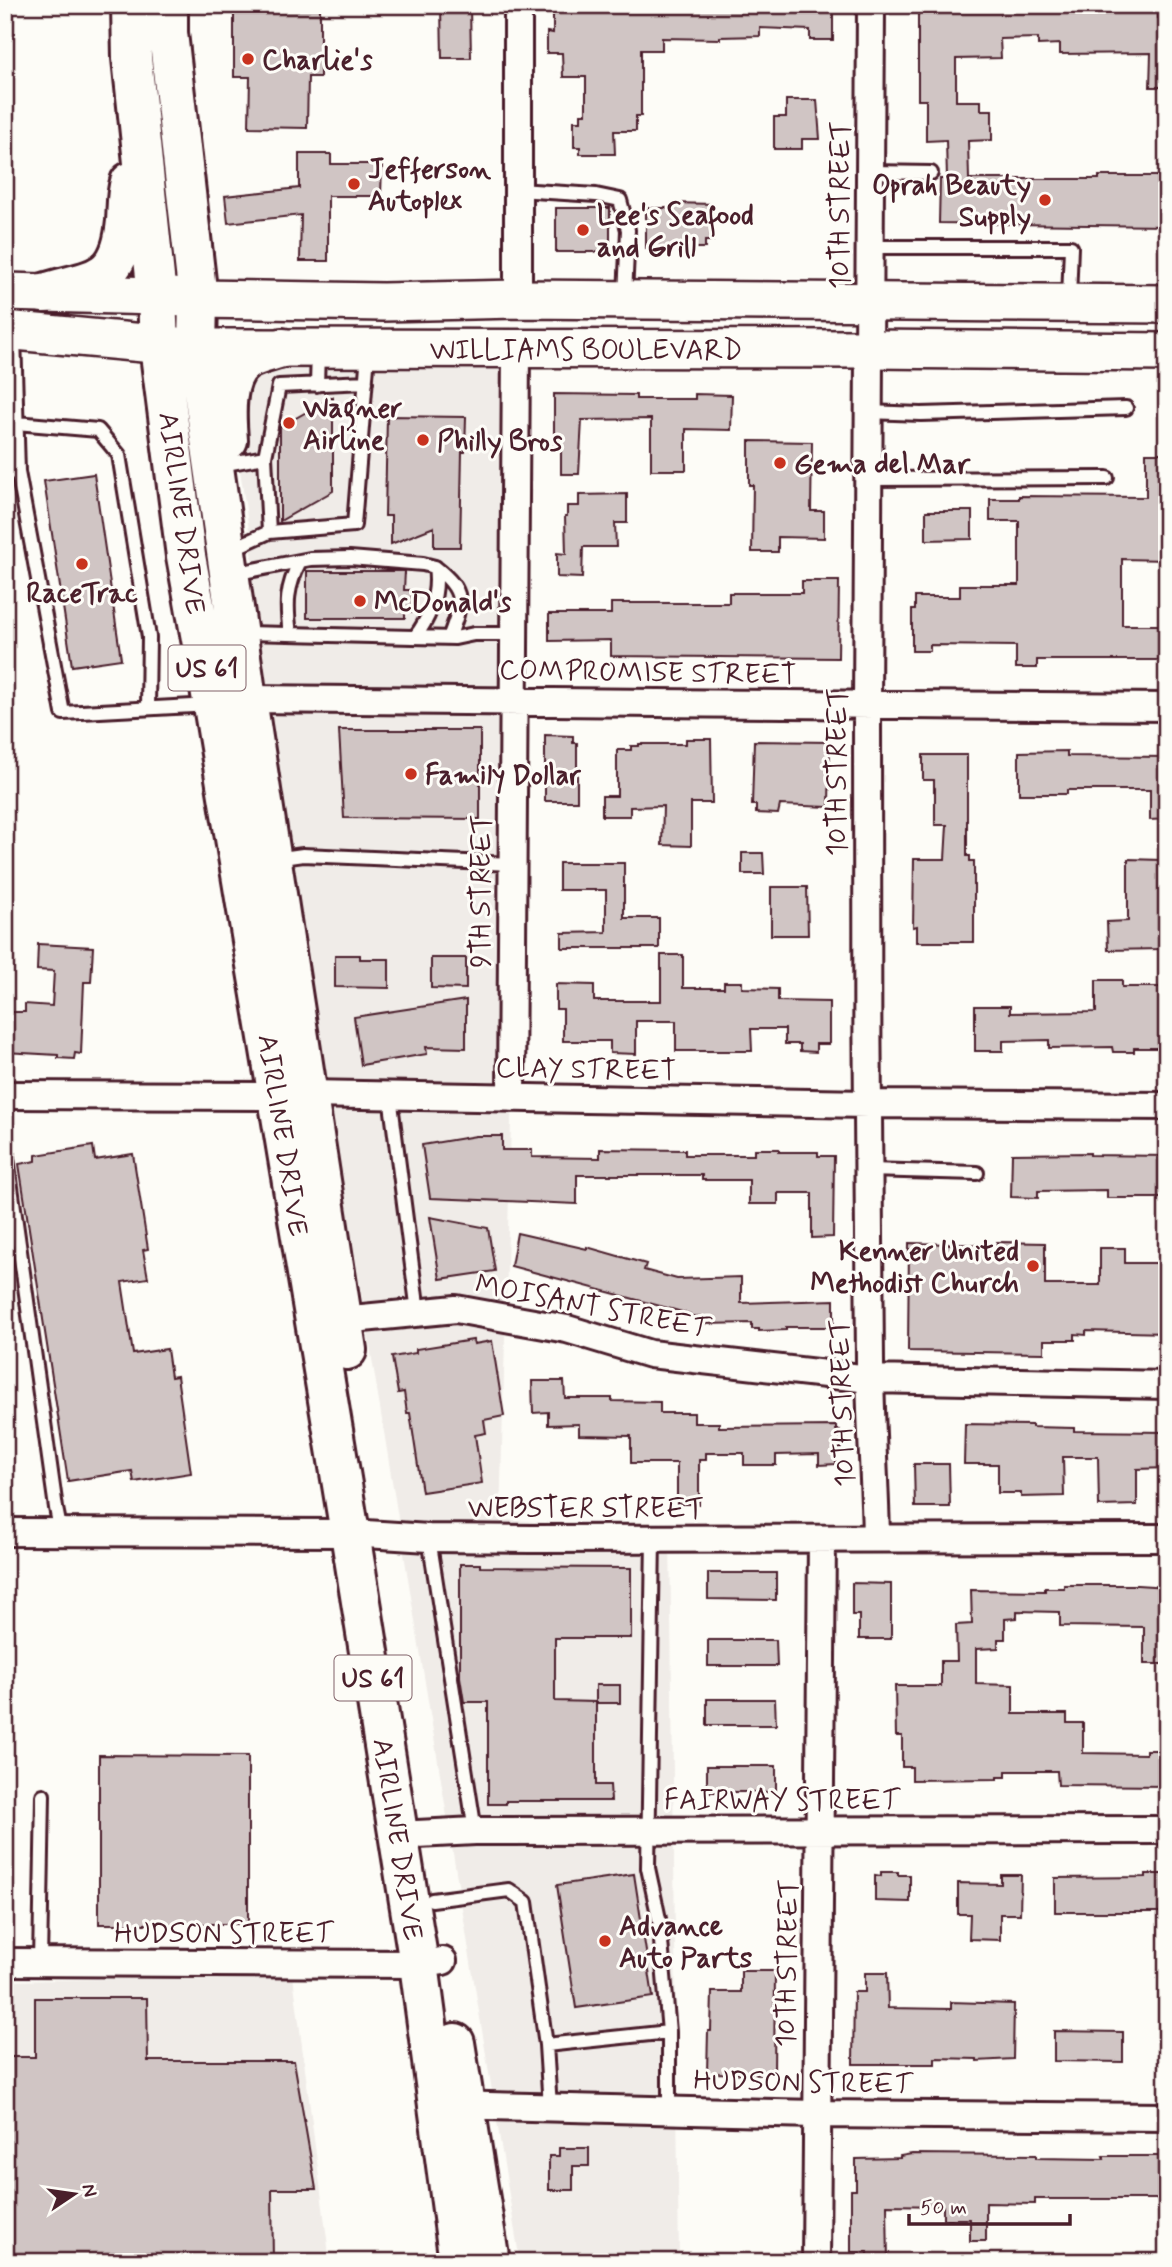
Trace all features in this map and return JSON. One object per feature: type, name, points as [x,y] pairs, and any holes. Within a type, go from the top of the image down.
[{"type":"highway","name":"AIRLINE DRIVE","points":[[131,5],[132,58],[157,296],[159,346],[186,556],[230,702],[272,860],[292,1095],[342,1320],[363,1534]]},
{"type":"highway","name":"AIRLINE DRIVE","points":[[167,5],[198,299],[197,348],[237,633],[230,702],[452,2105],[490,2262]]},
{"type":"highway","points":[[44,293],[92,280],[113,266],[121,250],[127,192],[141,143]]},
{"type":"highway","points":[[228,564],[248,460],[225,408],[236,373],[244,362],[257,355],[300,348]]},
{"type":"highway","name":"AIRLINE DRIVE","points":[[410,1835],[432,1900],[431,1963]]},
{"type":"highway","name":"AIRLINE DRIVE","points":[[452,2105],[459,2262]]},
{"type":"main road","name":"WILLIAMS BOULEVARD","points":[[5,292],[383,302],[625,299],[1167,304]]},
{"type":"main road","name":"WILLIAMS BOULEVARD","points":[[9,330],[159,346],[300,348],[367,365],[516,348],[1167,352]]},
{"type":"street","points":[[517,299],[518,5]]},
{"type":"street","name":"10TH STREET","points":[[871,5],[867,706],[868,1170],[870,1379],[876,1538]]},
{"type":"street","name":"9TH STREET","points":[[511,1098],[516,348]]},
{"type":"street","name":"COMPROMISE STREET","points":[[230,702],[512,700],[867,706],[1167,707]]},
{"type":"street","name":"CLAY STREET","points":[[5,1095],[292,1095],[1167,1106]]},
{"type":"street","name":"MOISANT STREET","points":[[342,1320],[456,1309],[567,1329],[650,1354],[870,1379],[1167,1385]]},
{"type":"street","name":"WEBSTER STREET","points":[[5,1532],[363,1534],[429,1538],[1167,1538]]},
{"type":"street","name":"10TH STREET","points":[[816,2262],[821,1539]]},
{"type":"street","name":"FAIRWAY STREET","points":[[410,1835],[475,1831],[1167,1830]]},
{"type":"street","name":"HUDSON STREET","points":[[5,1962],[431,1963]]},
{"type":"street","name":"HUDSON STREET","points":[[452,2105],[816,2114],[1167,2117]]},
{"type":"lane","points":[[871,172],[931,173]]},
{"type":"lane","points":[[518,190],[596,195],[620,200],[628,230],[625,299]]},
{"type":"lane","points":[[871,247],[1071,247],[1069,303]]},
{"type":"lane","points":[[9,330],[16,423],[12,473],[63,713],[230,702]]},
{"type":"lane","points":[[300,348],[317,385]]},
{"type":"lane","points":[[228,564],[269,532],[354,525],[367,365],[317,385],[279,386],[248,460],[269,532]]},
{"type":"lane","points":[[868,412],[921,414],[1126,408]]},
{"type":"lane","points":[[16,423],[98,430],[119,455],[149,636],[148,708]]},
{"type":"lane","points":[[869,479],[1107,478]]},
{"type":"lane","points":[[228,564],[350,558],[435,567],[456,587],[459,601],[458,613],[449,638]]},
{"type":"lane","points":[[290,634],[287,595],[300,561]]},
{"type":"lane","points":[[415,637],[427,621],[434,600],[437,581],[435,567]]},
{"type":"lane","points":[[237,633],[449,638],[474,634],[513,634]]},
{"type":"lane","points":[[272,860],[303,855],[512,864]]},
{"type":"lane","points":[[390,1096],[418,1312]]},
{"type":"lane","points":[[5,1143],[61,1533]]},
{"type":"lane","points":[[868,1170],[977,1173]]},
{"type":"lane","points":[[429,1538],[475,1831]]},
{"type":"lane","points":[[653,1538],[648,1868],[659,1919],[669,2032],[669,2110]]},
{"type":"lane","points":[[40,1962],[43,1795]]},
{"type":"lane","points":[[432,1900],[509,1890],[526,1902],[546,2045],[550,2107]]},
{"type":"lane","points":[[546,2045],[669,2032]]},
{"type":"shaded area","points":[[265,363],[532,366],[500,1519],[670,1533],[679,2262],[520,2262],[257,657],[251,543],[235,437],[244,376]]},
{"type":"shaded area","points":[[293,1976],[330,2262],[5,2262],[5,1981]]},
{"type":"building","points":[[234,5],[320,5],[320,77],[308,77],[307,128],[249,127],[250,77],[234,77]]},
{"type":"building","points":[[553,5],[833,5],[833,40],[810,40],[810,30],[760,28],[760,36],[720,39],[662,38],[662,50],[641,50],[641,116],[636,116],[636,131],[614,131],[615,154],[580,154],[580,147],[574,147],[574,121],[581,121],[581,114],[586,114],[586,77],[563,77],[562,53],[547,53],[547,32],[553,33]]},
{"type":"building","points":[[918,5],[1056,5],[1056,8],[1099,7],[1100,12],[1139,11],[1139,7],[1158,8],[1158,18],[1167,18],[1167,87],[1150,87],[1151,53],[1060,54],[1060,44],[1038,45],[1038,38],[1000,39],[1001,58],[956,59],[956,101],[981,101],[981,110],[992,110],[992,140],[968,141],[969,179],[1167,176],[1167,226],[939,223],[940,179],[947,179],[946,140],[926,141],[926,100],[918,100]]},
{"type":"building","points":[[441,6],[470,6],[471,58],[442,58]]},
{"type":"building","points":[[786,100],[817,100],[820,139],[802,139],[802,149],[774,149],[774,117],[786,117]]},
{"type":"building","points":[[299,154],[331,154],[331,164],[382,164],[381,196],[328,196],[328,261],[300,261],[301,215],[228,223],[225,196],[299,188]]},
{"type":"building","points":[[672,203],[713,204],[713,241],[705,241],[705,248],[646,248],[646,208],[672,208]]},
{"type":"building","name":"Lee's Seafood and Grill","points":[[556,208],[610,208],[610,252],[556,252]]},
{"type":"building","points":[[554,394],[636,395],[636,399],[695,399],[695,394],[732,395],[731,430],[686,429],[686,470],[651,470],[651,419],[582,420],[579,474],[561,474],[561,444],[554,444]]},
{"type":"building","points":[[333,397],[333,491],[280,521],[280,427]]},
{"type":"building","points":[[387,416],[466,417],[465,452],[462,452],[460,547],[434,547],[434,527],[391,544],[391,516],[385,516]]},
{"type":"building","points":[[749,441],[812,442],[811,511],[824,511],[824,538],[778,537],[778,552],[752,552],[753,485],[749,485]]},
{"type":"building","points":[[1146,453],[1167,453],[1167,560],[1122,559],[1122,625],[1167,625],[1167,654],[1163,654],[1163,660],[1037,660],[1037,668],[1016,668],[1016,646],[930,645],[930,651],[912,651],[912,610],[915,610],[915,597],[960,597],[960,585],[1019,585],[1019,521],[990,521],[990,499],[1019,499],[1019,496],[1146,497]]},
{"type":"building","points":[[94,474],[121,659],[72,666],[44,481]]},
{"type":"building","points":[[627,494],[627,523],[615,523],[616,547],[583,547],[582,578],[557,577],[557,553],[566,554],[567,506],[579,506],[579,495]]},
{"type":"building","points":[[926,511],[972,511],[972,539],[926,540]]},
{"type":"building","name":"McDonald's","points":[[307,571],[405,571],[404,590],[412,590],[412,612],[405,611],[405,618],[307,618]]},
{"type":"building","points":[[802,581],[839,581],[838,658],[611,656],[611,640],[549,641],[549,614],[611,614],[611,603],[729,603],[729,593],[802,593]]},
{"type":"building","name":"Family Dollar","points":[[339,730],[480,730],[480,819],[344,818]]},
{"type":"building","points":[[545,735],[573,736],[573,743],[577,743],[577,801],[545,801]]},
{"type":"building","points":[[686,739],[711,739],[712,803],[691,803],[691,846],[662,845],[663,806],[630,807],[630,816],[602,816],[602,796],[617,796],[617,750],[631,750],[631,746],[639,744],[686,744]]},
{"type":"building","points":[[754,741],[830,742],[829,807],[780,805],[778,814],[756,813],[756,805],[752,805]]},
{"type":"building","points":[[1067,751],[1067,756],[1167,757],[1167,819],[1150,820],[1150,790],[1067,790],[1067,794],[1019,794],[1019,752]]},
{"type":"building","points":[[923,755],[967,755],[967,856],[970,856],[970,861],[974,861],[974,942],[917,942],[917,926],[913,927],[914,859],[945,859],[947,825],[935,825],[934,780],[923,780]]},
{"type":"building","points":[[742,853],[763,853],[764,874],[742,874]]},
{"type":"building","points":[[1128,859],[1161,860],[1161,949],[1108,950],[1107,922],[1128,921]]},
{"type":"building","points":[[559,863],[624,863],[624,918],[659,918],[659,948],[562,948],[562,933],[606,932],[606,890],[559,890]]},
{"type":"building","points":[[771,887],[807,887],[808,935],[771,935]]},
{"type":"building","points":[[38,944],[93,947],[91,982],[84,982],[81,1054],[75,1053],[74,1059],[58,1058],[58,1055],[5,1052],[5,1012],[25,1012],[25,1004],[52,1006],[54,971],[37,970]]},
{"type":"building","points":[[335,955],[360,955],[360,959],[389,959],[389,988],[335,987]]},
{"type":"building","points":[[661,955],[683,955],[683,988],[724,988],[724,982],[742,982],[742,988],[778,989],[778,1001],[829,1002],[829,1044],[816,1044],[816,1052],[800,1051],[800,1044],[785,1044],[785,1029],[751,1029],[752,1051],[676,1051],[676,1021],[636,1021],[636,1054],[610,1053],[610,1041],[563,1041],[563,1009],[556,1009],[556,984],[594,985],[594,1001],[661,1001]]},
{"type":"building","points":[[431,958],[466,958],[466,989],[431,988]]},
{"type":"building","points":[[1096,980],[1122,980],[1122,987],[1167,987],[1167,1048],[1134,1048],[1134,1052],[1113,1052],[1112,1047],[1049,1048],[1049,1040],[1003,1041],[1003,1051],[975,1051],[975,1006],[1010,1006],[1010,1013],[1096,1012]]},
{"type":"building","points":[[466,1000],[466,1048],[426,1047],[427,1054],[361,1065],[354,1017]]},
{"type":"building","points":[[476,1136],[502,1136],[502,1150],[532,1150],[532,1157],[600,1158],[600,1149],[685,1150],[685,1155],[754,1155],[754,1149],[779,1149],[779,1152],[818,1152],[818,1156],[834,1156],[833,1237],[812,1238],[812,1193],[778,1193],[778,1204],[749,1204],[749,1180],[702,1180],[702,1175],[577,1175],[577,1204],[430,1198],[422,1145]]},
{"type":"building","points":[[93,1146],[95,1160],[133,1154],[148,1249],[143,1250],[148,1278],[122,1282],[133,1354],[167,1349],[171,1377],[177,1376],[191,1473],[134,1482],[132,1471],[68,1481],[19,1164],[36,1161],[36,1155]]},
{"type":"building","points":[[1012,1154],[1167,1156],[1167,1198],[1107,1198],[1107,1190],[1038,1191],[1038,1198],[1011,1197]]},
{"type":"building","points":[[430,1217],[488,1228],[495,1271],[440,1279]]},
{"type":"building","points":[[517,1233],[587,1247],[646,1264],[644,1270],[677,1279],[741,1277],[741,1303],[834,1300],[834,1327],[786,1327],[786,1330],[759,1331],[752,1329],[752,1323],[704,1324],[704,1317],[690,1316],[511,1266]]},
{"type":"building","points":[[997,1242],[1045,1243],[1045,1285],[1100,1285],[1100,1248],[1125,1248],[1125,1263],[1167,1263],[1167,1333],[1086,1331],[1086,1335],[1075,1334],[1075,1340],[1044,1340],[1044,1353],[908,1351],[909,1243],[997,1245]]},
{"type":"building","points":[[473,1340],[474,1344],[492,1341],[504,1416],[484,1420],[486,1433],[475,1435],[482,1483],[422,1492],[410,1413],[407,1413],[404,1392],[398,1393],[392,1357],[416,1353],[416,1349]]},
{"type":"building","points":[[532,1381],[564,1381],[565,1398],[660,1402],[660,1413],[694,1413],[694,1423],[719,1423],[719,1427],[836,1426],[836,1430],[840,1430],[841,1449],[836,1449],[836,1464],[819,1465],[819,1454],[776,1455],[776,1465],[744,1465],[744,1453],[706,1453],[706,1460],[699,1460],[699,1504],[677,1504],[677,1463],[631,1463],[631,1436],[579,1435],[579,1424],[548,1425],[548,1412],[533,1413]]},
{"type":"building","points":[[965,1424],[1032,1425],[1074,1428],[1074,1431],[1167,1432],[1167,1468],[1137,1469],[1137,1505],[1099,1506],[1098,1457],[1063,1457],[1064,1496],[1021,1497],[1021,1493],[998,1493],[998,1464],[964,1464]]},
{"type":"building","points":[[914,1464],[949,1464],[950,1507],[915,1507]]},
{"type":"building","points":[[460,1564],[480,1564],[480,1567],[631,1568],[631,1638],[555,1638],[555,1701],[596,1702],[596,1785],[610,1785],[611,1801],[506,1801],[506,1804],[488,1804],[488,1702],[464,1702],[460,1677]]},
{"type":"building","points":[[708,1573],[776,1573],[776,1600],[708,1599]]},
{"type":"building","points":[[852,1583],[891,1584],[891,1639],[859,1639],[859,1615],[852,1615]]},
{"type":"building","points":[[1064,1585],[1167,1587],[1167,1664],[1144,1664],[1144,1627],[1060,1626],[1060,1612],[1017,1611],[1017,1618],[1005,1619],[1005,1639],[998,1639],[998,1648],[976,1649],[976,1684],[1013,1685],[1013,1714],[1067,1714],[1067,1723],[1083,1723],[1083,1753],[1146,1754],[1146,1750],[1167,1750],[1167,1786],[1058,1785],[1057,1771],[1006,1771],[1006,1777],[997,1779],[912,1780],[912,1767],[902,1767],[902,1736],[896,1736],[895,1686],[941,1686],[941,1661],[957,1661],[956,1625],[972,1624],[971,1590],[1045,1591],[1045,1588],[1064,1588]]},
{"type":"building","points":[[708,1640],[776,1640],[777,1666],[708,1666]]},
{"type":"building","points":[[596,1685],[620,1685],[620,1703],[596,1703]]},
{"type":"building","points":[[707,1699],[775,1699],[776,1725],[707,1725]]},
{"type":"building","points":[[99,1755],[248,1756],[248,1924],[99,1924]]},
{"type":"building","points":[[707,1766],[776,1766],[776,1792],[707,1792]]},
{"type":"building","points":[[881,1872],[910,1875],[910,1902],[875,1901],[875,1875],[881,1876]]},
{"type":"building","name":"Advance Auto Parts","points":[[634,1874],[653,1997],[576,2008],[557,1885]]},
{"type":"building","points":[[1146,1874],[1167,1874],[1167,1912],[1055,1912],[1055,1878],[1146,1877]]},
{"type":"building","points":[[1001,1875],[1021,1875],[1020,1914],[1000,1914],[1000,1940],[969,1939],[970,1914],[958,1914],[958,1883],[1001,1884]]},
{"type":"building","points":[[741,1971],[775,1971],[774,2074],[707,2073],[712,1992],[741,1992]]},
{"type":"building","points":[[865,1973],[887,1973],[888,2008],[951,2009],[951,2002],[1014,2004],[1013,2059],[977,2061],[935,2058],[935,2064],[853,2064],[854,1992],[865,1992]]},
{"type":"building","points":[[35,1998],[147,1998],[148,2061],[294,2061],[316,2189],[272,2189],[273,2262],[5,2262],[5,2057],[35,2057]]},
{"type":"building","points":[[1054,2031],[1123,2032],[1123,2062],[1054,2061]]},
{"type":"building","points":[[559,2148],[589,2148],[589,2166],[573,2166],[573,2190],[549,2190],[549,2156],[559,2156]]},
{"type":"building","points":[[912,2154],[1036,2155],[1036,2158],[1104,2159],[1103,2156],[1167,2156],[1167,2199],[1035,2199],[1035,2204],[986,2203],[986,2241],[970,2241],[970,2219],[943,2219],[943,2206],[887,2205],[888,2262],[868,2262],[868,2252],[851,2252],[851,2190],[856,2190],[856,2159],[900,2158]]},
{"type":"place","name":"Charlie's","points":[[248,59]]},
{"type":"place","name":"Jefferson Autoplex","points":[[354,184]]},
{"type":"place","name":"Oprah Beauty Supply","points":[[1045,200]]},
{"type":"place","name":"Lee's Seafood and Grill","points":[[583,230]]},
{"type":"place","name":"Wagner Airline","points":[[289,423]]},
{"type":"place","name":"Philly Bros","points":[[423,440]]},
{"type":"place","name":"Gema del Mar","points":[[780,463]]},
{"type":"place","name":"RaceTrac","points":[[82,564]]},
{"type":"place","name":"McDonald's","points":[[360,601]]},
{"type":"place","name":"Family Dollar","points":[[411,774]]},
{"type":"place","name":"Kenner United Methodist Church","points":[[1033,1266]]},
{"type":"place","name":"Advance Auto Parts","points":[[605,1941]]}]
